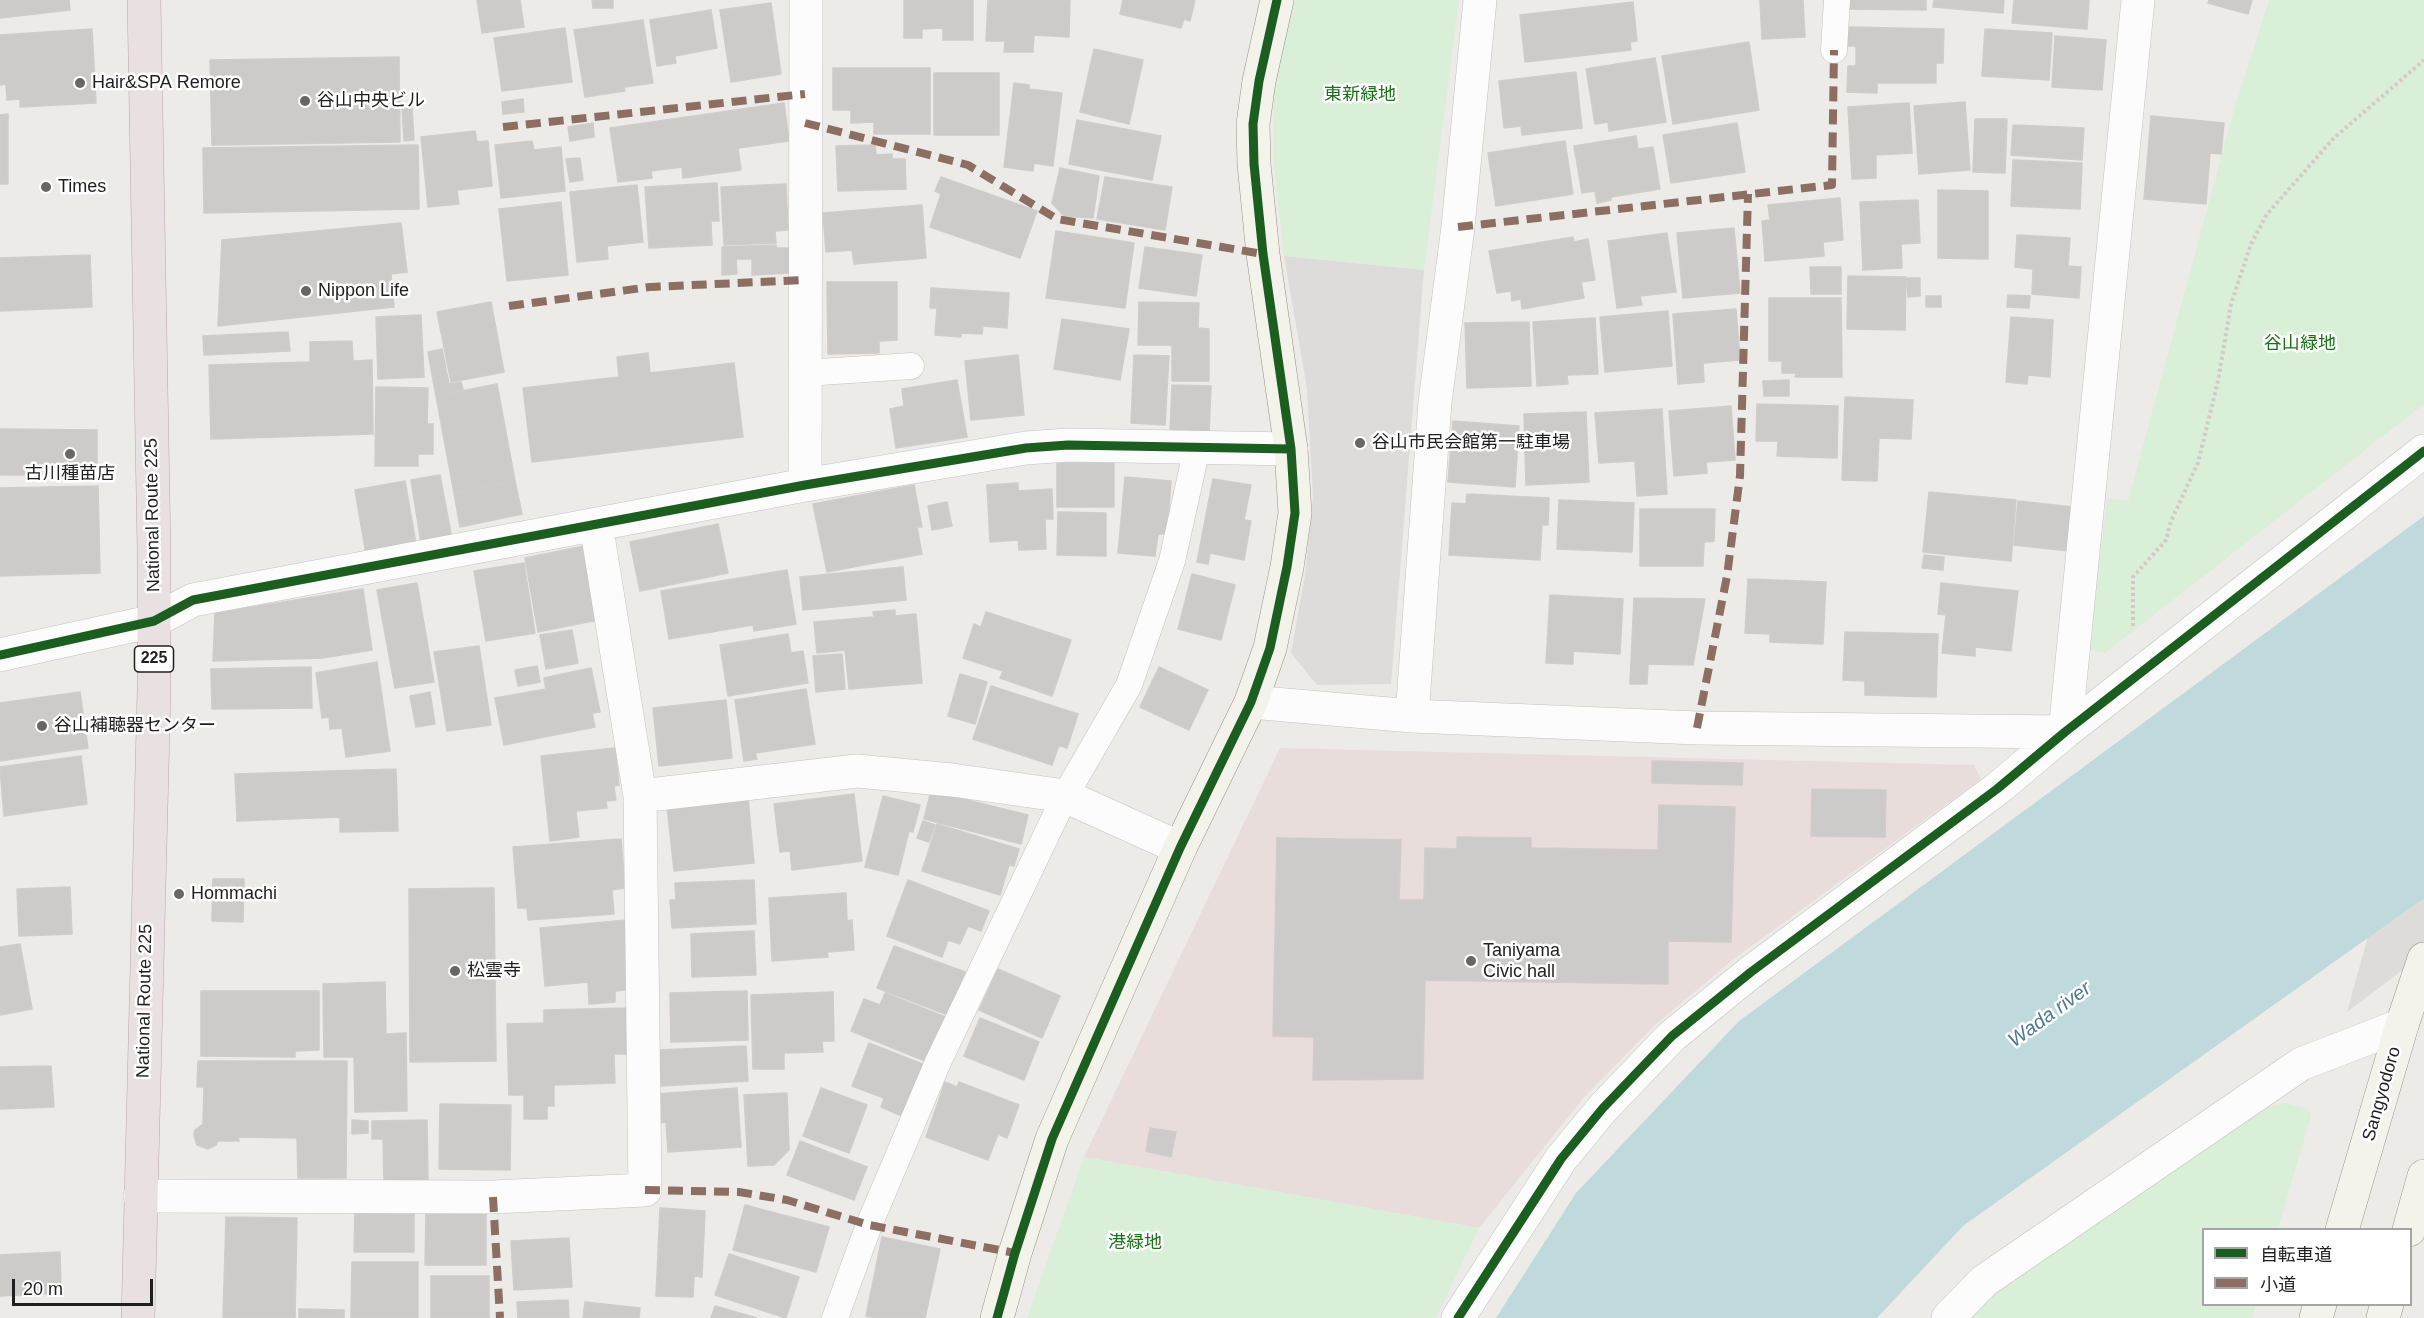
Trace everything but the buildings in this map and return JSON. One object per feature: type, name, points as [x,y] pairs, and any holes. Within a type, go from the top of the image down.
[{"type":"highway","name":"National Route 225","points":[[138,1318],[154,621],[144,0]]},
{"type":"street","points":[[805,485],[806,0]]},
{"type":"street","points":[[997,1318],[1015,1253],[1052,1139],[1180,848],[1251,702],[1270,648],[1287,567],[1295,513],[1291,449],[1263,254],[1254,164],[1253,124],[1259,81],[1277,0]]},
{"type":"street","points":[[1412,716],[1435,402],[1458,227],[1480,0]]},
{"type":"street","points":[[2065,732],[2138,0]]},
{"type":"street","points":[[0,655],[154,621],[193,600],[805,485],[1026,448],[1068,445],[1291,449]]},
{"type":"street","points":[[1458,1318],[1561,1159],[1603,1107],[1672,1036],[1751,972],[1998,789],[2065,732],[2424,451]]},
{"type":"street","points":[[140,1196],[493,1197],[645,1190],[640,796],[597,524]]},
{"type":"street","points":[[1251,702],[1412,716],[1697,728],[2065,732]]},
{"type":"street","points":[[640,796],[857,771],[952,780],[1065,796],[1180,848]]},
{"type":"street","name":"Sangyodoro","points":[[2343,1228],[2402,1025],[2424,959]]},
{"type":"street","points":[[1948,1318],[1984,1281],[2301,1064],[2402,1025]]},
{"type":"street","points":[[2410,1228],[2424,1176]]},
{"type":"lane","points":[[1834,50],[1837,0]]},
{"type":"lane","points":[[805,373],[911,366]]},
{"type":"lane","points":[[835,1318],[869,1225],[938,1062],[1065,796],[1129,685],[1172,561],[1197,448]]},
{"type":"path","points":[[2131,682],[2133,577],[2166,540],[2171,521],[2198,463],[2218,381],[2231,304],[2251,244],[2267,214],[2334,138],[2424,60]]},
{"type":"shaded area","name":"谷山市民会館第一駐車場","points":[[1284,256],[1424,270],[1391,684],[1317,685],[1291,653],[1305,575],[1313,498],[1307,389]]},
{"type":"shaded area","points":[[2424,734],[2424,954],[2347,1012]]},
{"type":"shaded area","points":[[1280,748],[1974,765],[1981,779],[1735,958],[1656,1024],[1586,1095],[1479,1228],[1084,1157]]},
{"type":"green space","name":"東新緑地","points":[[1295,0],[1459,0],[1424,270],[1284,256],[1274,164],[1273,86]]},
{"type":"green space","name":"谷山緑地","points":[[2269,0],[2424,0],[2424,404],[2105,653],[2088,650],[2107,498],[2128,501],[2234,110]]},
{"type":"green space","points":[[2285,1103],[2306,1108],[2311,1116],[2278,1228],[2202,1228],[2202,1306],[2256,1306],[2252,1318],[1970,1318],[1993,1293],[2266,1107]]},
{"type":"green space","name":"港緑地","points":[[1084,1157],[1479,1228],[1436,1318],[1027,1318]]},
{"type":"water","name":"Wada river","points":[[2424,516],[2424,898],[1963,1226],[1877,1318],[1496,1318],[1576,1193],[1739,1021]]},
{"type":"marked path","points":[[1458,227],[1832,185],[1834,50]]},
{"type":"marked path","points":[[503,127],[805,94]]},
{"type":"marked path","points":[[805,123],[968,165],[1057,219],[1263,254]]},
{"type":"marked path","points":[[1697,728],[1727,576],[1740,476],[1748,194]]},
{"type":"marked path","points":[[509,306],[650,287],[805,280]]},
{"type":"marked path","points":[[645,1190],[739,1192],[787,1200],[869,1225],[1015,1253]]},
{"type":"marked path","points":[[493,1197],[500,1318]]},
{"type":"cycle path","points":[[997,1318],[1015,1253],[1052,1139],[1180,848],[1251,702],[1270,648],[1287,567],[1295,513],[1291,449],[1263,254],[1254,164],[1253,124],[1259,81],[1277,0]]},
{"type":"cycle path","points":[[0,655],[154,621],[193,600],[805,485],[1026,448],[1068,445],[1291,449]]},
{"type":"cycle path","points":[[1458,1318],[1561,1159],[1603,1108],[1672,1036],[1751,972],[1997,789],[2065,732],[2424,451]]},
{"type":"place","name":"Hair&SPA Remore","points":[[80,83]]},
{"type":"place","name":"谷山中央ビル","points":[[305,101]]},
{"type":"place","name":"Times","points":[[46,187]]},
{"type":"place","name":"Nippon Life","points":[[306,291]]},
{"type":"place","name":"谷山市民会館第一駐車場","points":[[1360,443]]},
{"type":"place","name":"古川種苗店","points":[[70,454]]},
{"type":"place","name":"谷山補聴器センター","points":[[42,726]]},
{"type":"place","name":"Hommachi","points":[[179,894]]},
{"type":"place","name":"Taniyama Civic hall","points":[[1471,961]]},
{"type":"place","name":"松雲寺","points":[[455,971]]}]
